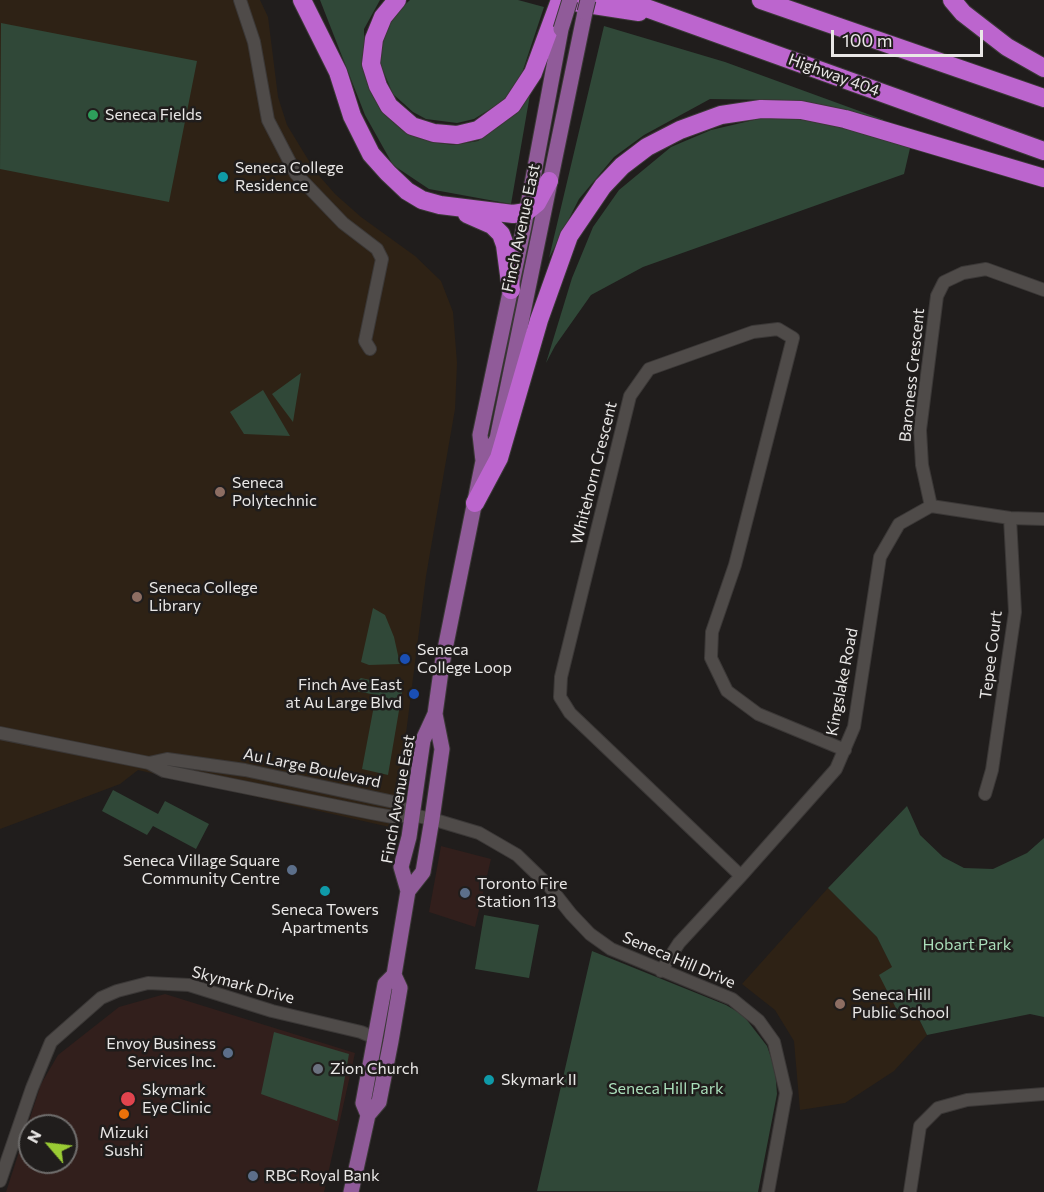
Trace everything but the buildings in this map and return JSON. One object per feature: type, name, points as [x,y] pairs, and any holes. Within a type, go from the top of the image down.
[{"type":"highway","points":[[302,0],[338,72],[352,116],[371,154],[407,191],[422,200],[440,205],[513,214],[526,212],[537,203],[549,181]]},
{"type":"highway","points":[[397,0],[383,17],[374,39],[371,64],[378,86],[389,106],[412,126],[434,133],[457,135],[478,130],[512,105],[533,73],[556,27],[560,0],[678,19]]},
{"type":"highway","name":"Highway 404","points":[[624,0],[1044,151]]},
{"type":"highway","points":[[761,0],[1044,98]]},
{"type":"highway","points":[[952,0],[963,13],[1007,46],[1044,68]]},
{"type":"highway","points":[[475,503],[499,458],[538,320],[569,236],[603,186],[622,166],[647,147],[680,130],[721,115],[761,109],[801,110],[845,119],[1044,178]]},
{"type":"highway","points":[[440,205],[451,211],[482,219],[501,234],[506,245],[511,290]]},
{"type":"main road","name":"Finch Avenue East","points":[[351,1192],[368,1115],[379,1102],[389,1051],[400,988],[394,975],[408,891],[401,867],[412,815],[423,740],[435,714],[446,644],[483,461],[480,435],[526,212],[556,27],[570,0]]},
{"type":"main road","name":"Finch Avenue East","points":[[483,461],[497,439],[576,60],[580,28],[588,0]]},
{"type":"main road","name":"Finch Avenue East","points":[[408,891],[423,872],[432,819],[442,749],[435,714]]},
{"type":"main road","name":"Finch Avenue East","points":[[368,1115],[363,1103],[385,984],[394,975]]},
{"type":"street","points":[[240,0],[254,42],[268,120],[296,174],[343,223],[377,249],[382,259],[365,341],[370,349]]},
{"type":"street","name":"Baroness Crescent","points":[[931,506],[922,465],[920,430],[937,296],[940,289],[944,282],[963,273],[986,269],[1044,290]]},
{"type":"street","name":"Whitehorn Crescent","points":[[741,876],[570,713],[560,697],[561,678],[630,396],[650,369],[753,332],[778,329],[793,338],[735,565],[712,632],[711,658],[727,691],[758,714],[845,750]]},
{"type":"street","points":[[931,506],[1010,518],[1044,519]]},
{"type":"street","name":"Kingslake Road","points":[[661,971],[679,943],[836,768],[854,727],[880,557],[899,524],[931,506]]},
{"type":"street","name":"Tepee Court","points":[[985,794],[992,770],[1015,612],[1010,518]]},
{"type":"street","name":"Au Large Boulevard","points":[[0,734],[149,763],[167,759],[245,770],[394,802],[412,815]]},
{"type":"street","name":"Seneca Hill Drive","points":[[412,815],[479,832],[516,855],[549,886],[590,934],[611,949],[732,999],[759,1021],[774,1042],[786,1093],[768,1192]]},
{"type":"street","name":"Skymark Drive","points":[[0,1181],[32,1088],[51,1042],[101,998],[117,991],[148,983],[189,985],[272,1011],[361,1032],[375,1038]]},
{"type":"street","points":[[910,1192],[920,1126],[938,1108],[967,1100],[1044,1094]]},
{"type":"shaded area","name":"Seneca Polytechnic","points":[[0,0],[260,0],[268,17],[278,97],[287,125],[315,171],[335,194],[361,217],[415,256],[441,281],[453,312],[457,363],[455,409],[426,576],[394,828],[138,770],[120,784],[0,829]]},
{"type":"shaded area","points":[[441,846],[491,859],[475,927],[429,912]]},
{"type":"shaded area","name":"Seneca Hill Public School","points":[[828,888],[877,937],[927,1035],[894,1071],[845,1103],[800,1110],[794,1041],[775,1010],[742,984]]},
{"type":"shaded area","points":[[165,994],[355,1053],[324,1192],[6,1192],[18,1155],[18,1174],[78,1174],[78,1114],[31,1114],[41,1084],[58,1055],[119,1007]]},
{"type":"green space","points":[[320,0],[380,0],[364,29],[365,74],[408,131],[430,142],[454,145],[478,141],[515,114],[532,83],[511,204],[429,189],[393,165],[365,115]]},
{"type":"green space","points":[[410,0],[518,0],[544,7],[520,79],[505,100],[474,119],[457,123],[426,119],[413,112],[393,94],[381,66],[381,41],[393,16]]},
{"type":"green space","name":"Seneca Fields","points":[[1,23],[197,61],[169,202],[0,169]]},
{"type":"green space","points":[[604,26],[725,62],[884,120],[882,124],[784,100],[710,99],[644,135],[614,157],[579,199],[549,258]]},
{"type":"green space","points":[[758,119],[809,119],[911,144],[904,174],[643,267],[591,295],[555,346],[546,363],[572,278],[593,227],[619,190],[671,147],[711,130]]},
{"type":"green space","points":[[301,373],[293,422],[272,394]]},
{"type":"green space","points":[[263,390],[290,436],[244,434],[230,412]]},
{"type":"green space","points":[[373,608],[385,615],[394,637],[400,664],[369,665],[361,662]]},
{"type":"green space","points":[[361,678],[403,687],[388,775],[362,769],[376,695],[346,689]]},
{"type":"green space","points":[[113,790],[158,814],[165,801],[209,824],[196,849],[153,826],[147,835],[102,811]]},
{"type":"green space","name":"Hobart Park","points":[[907,806],[920,835],[943,857],[964,868],[993,869],[1027,853],[1044,838],[1044,1017],[1030,1014],[927,1035],[913,1007],[899,1014],[879,975],[892,967],[877,937],[828,888]]},
{"type":"green space","points":[[484,915],[539,925],[529,978],[475,969]]},
{"type":"green space","name":"Seneca Hill Park","points":[[592,951],[726,1005],[743,1015],[767,1046],[775,1069],[777,1094],[758,1192],[537,1191]]},
{"type":"green space","points":[[274,1032],[349,1054],[337,1121],[261,1094]]},
{"type":"place","name":"Seneca Fields","points":[[93,115]]},
{"type":"place","name":"Seneca College Residence","points":[[223,177]]},
{"type":"place","name":"Seneca Polytechnic","points":[[220,492]]},
{"type":"place","name":"Seneca College Library","points":[[137,597]]},
{"type":"place","name":"Seneca College Loop","points":[[405,659]]},
{"type":"place","name":"Finch Ave East at Au Large Blvd","points":[[414,694]]},
{"type":"place","name":"Seneca Village Square Community Centre","points":[[292,870]]},
{"type":"place","name":"Seneca Towers Apartments","points":[[325,891]]},
{"type":"place","name":"Toronto Fire Station 113","points":[[465,893]]},
{"type":"place","name":"Seneca Hill Public School","points":[[840,1004]]},
{"type":"place","name":"Envoy Business Services Inc.","points":[[228,1053]]},
{"type":"place","name":"Zion Church","points":[[318,1069]]},
{"type":"place","name":"Skymark II","points":[[489,1080]]},
{"type":"place","name":"Skymark Eye Clinic","points":[[128,1099]]},
{"type":"place","name":"Mizuki Sushi","points":[[124,1114]]},
{"type":"place","name":"RBC Royal Bank","points":[[253,1176]]}]
